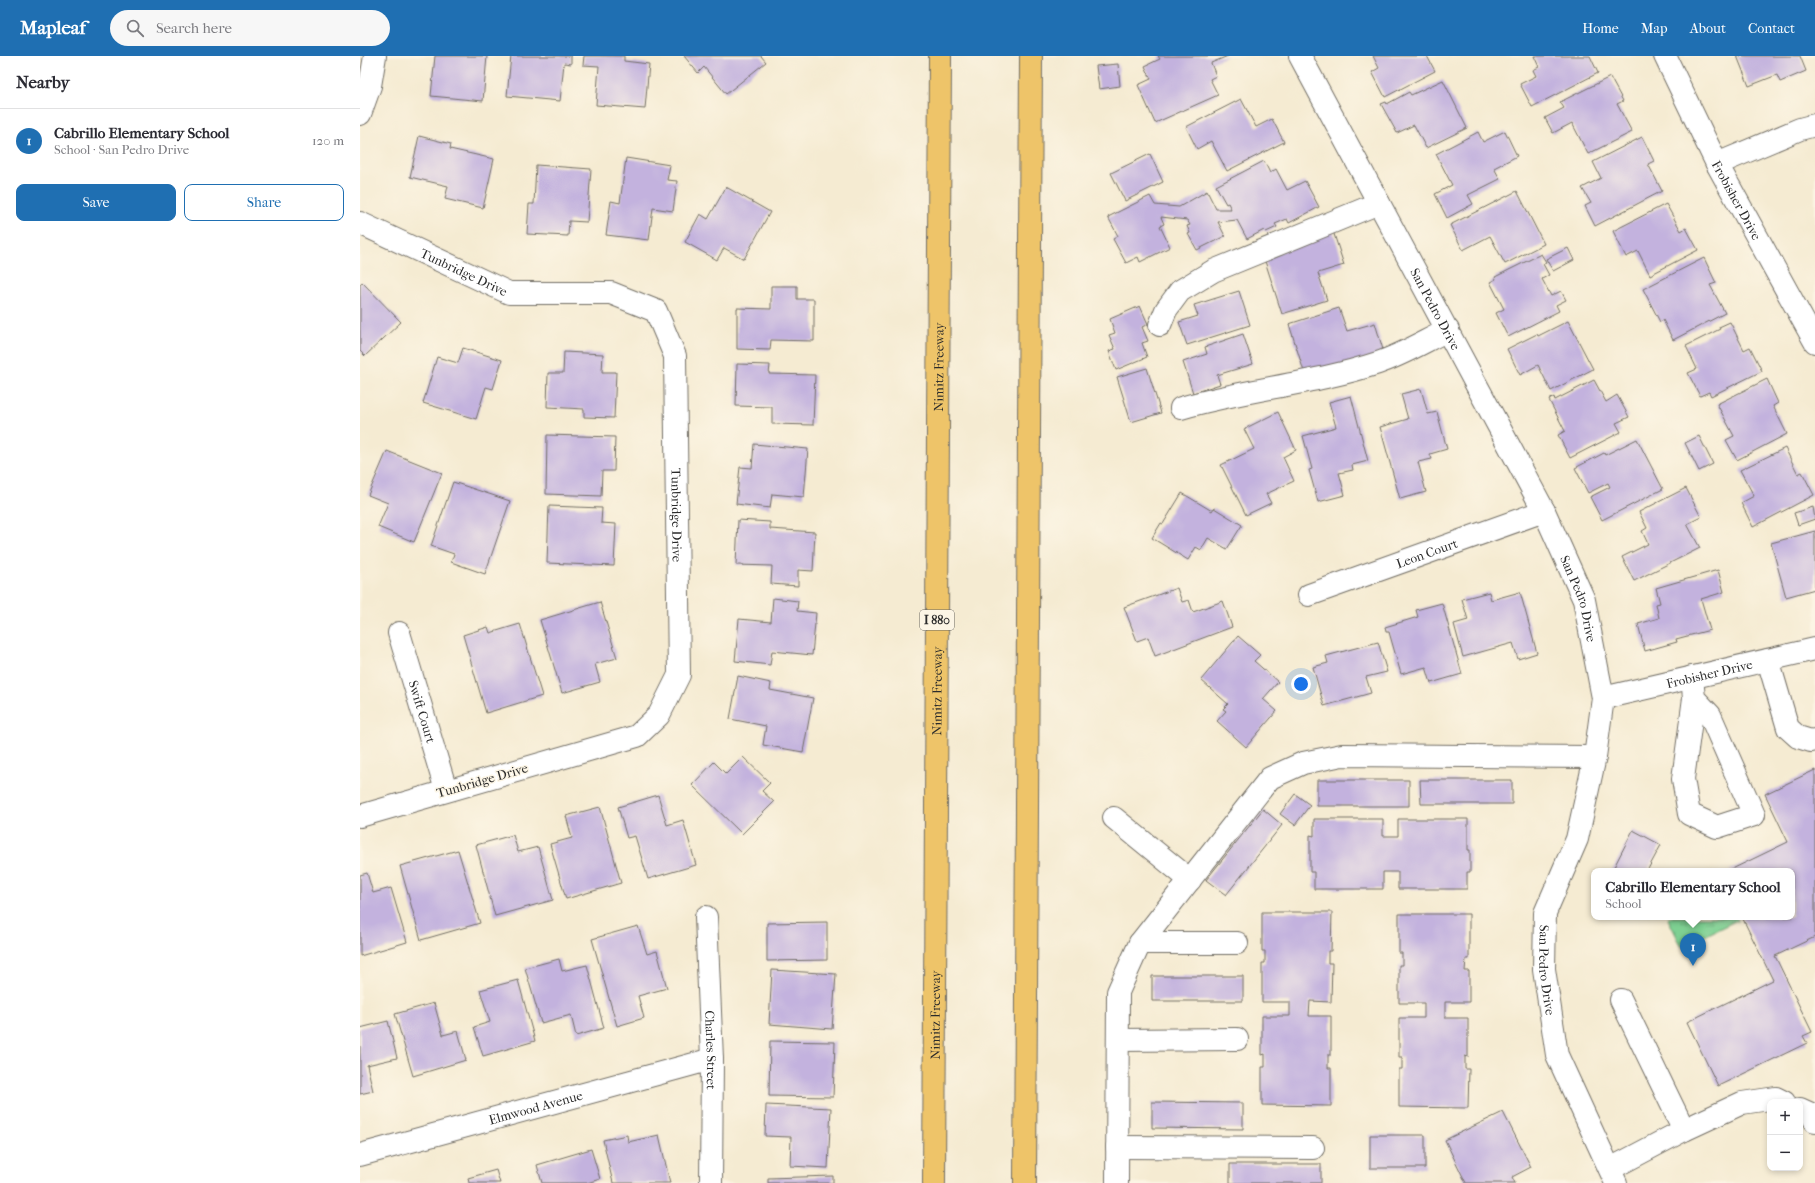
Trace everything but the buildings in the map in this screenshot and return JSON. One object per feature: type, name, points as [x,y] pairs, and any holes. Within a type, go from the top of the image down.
[{"type":"highway","name":"Nimitz Freeway","points":[[934,1183],[940,56]]},
{"type":"highway","points":[[1025,1183],[1031,56]]},
{"type":"street","points":[[360,114],[370,86],[375,56]]},
{"type":"street","name":"San Pedro Drive","points":[[1300,56],[1544,510],[1584,600],[1603,698],[1594,757],[1576,839],[1545,913],[1544,969],[1557,1055],[1613,1176]]},
{"type":"street","name":"Frobisher Drive","points":[[1665,56],[1717,164],[1815,342]]},
{"type":"street","points":[[1717,164],[1800,129],[1815,125]]},
{"type":"street","points":[[1160,325],[1166,310],[1180,291],[1213,271],[1379,203]]},
{"type":"street","name":"Tunbridge Drive","points":[[360,223],[509,293],[610,294],[656,311],[675,356],[679,675],[659,715],[637,736],[360,816]]},
{"type":"street","points":[[1181,408],[1218,397],[1305,382],[1379,362],[1448,330]]},
{"type":"street","name":"Leon Court","points":[[1309,595],[1544,510]]},
{"type":"street","name":"Swift Court","points":[[400,633],[446,790]]},
{"type":"street","name":"Frobisher Drive","points":[[1603,698],[1693,688],[1768,660],[1815,650]]},
{"type":"street","points":[[1768,660],[1788,728],[1798,737],[1815,740]]},
{"type":"street","points":[[1693,688],[1710,714],[1754,815],[1717,827],[1689,814],[1683,779],[1693,688]]},
{"type":"street","points":[[1117,1183],[1118,992],[1140,943],[1270,778],[1303,763],[1342,755],[1594,757]]},
{"type":"street","points":[[1114,818],[1190,880]]},
{"type":"street","name":"Charles Street","points":[[706,917],[712,1059],[711,1183]]},
{"type":"street","points":[[1140,943],[1238,943]]},
{"type":"street","points":[[1621,1000],[1684,1130]]},
{"type":"street","points":[[1118,1040],[1237,1039]]},
{"type":"street","name":"Elmwood Avenue","points":[[360,1155],[712,1059]]},
{"type":"street","points":[[1613,1176],[1684,1130],[1742,1103],[1767,1099]]},
{"type":"street","points":[[1803,1110],[1811,1114],[1815,1121]]},
{"type":"street","points":[[1117,1147],[1313,1148]]},
{"type":"green space","points":[[1668,920],[1737,920],[1682,947]]},
{"type":"place","name":"Cabrillo Elementary School","points":[[1693,966]]}]
